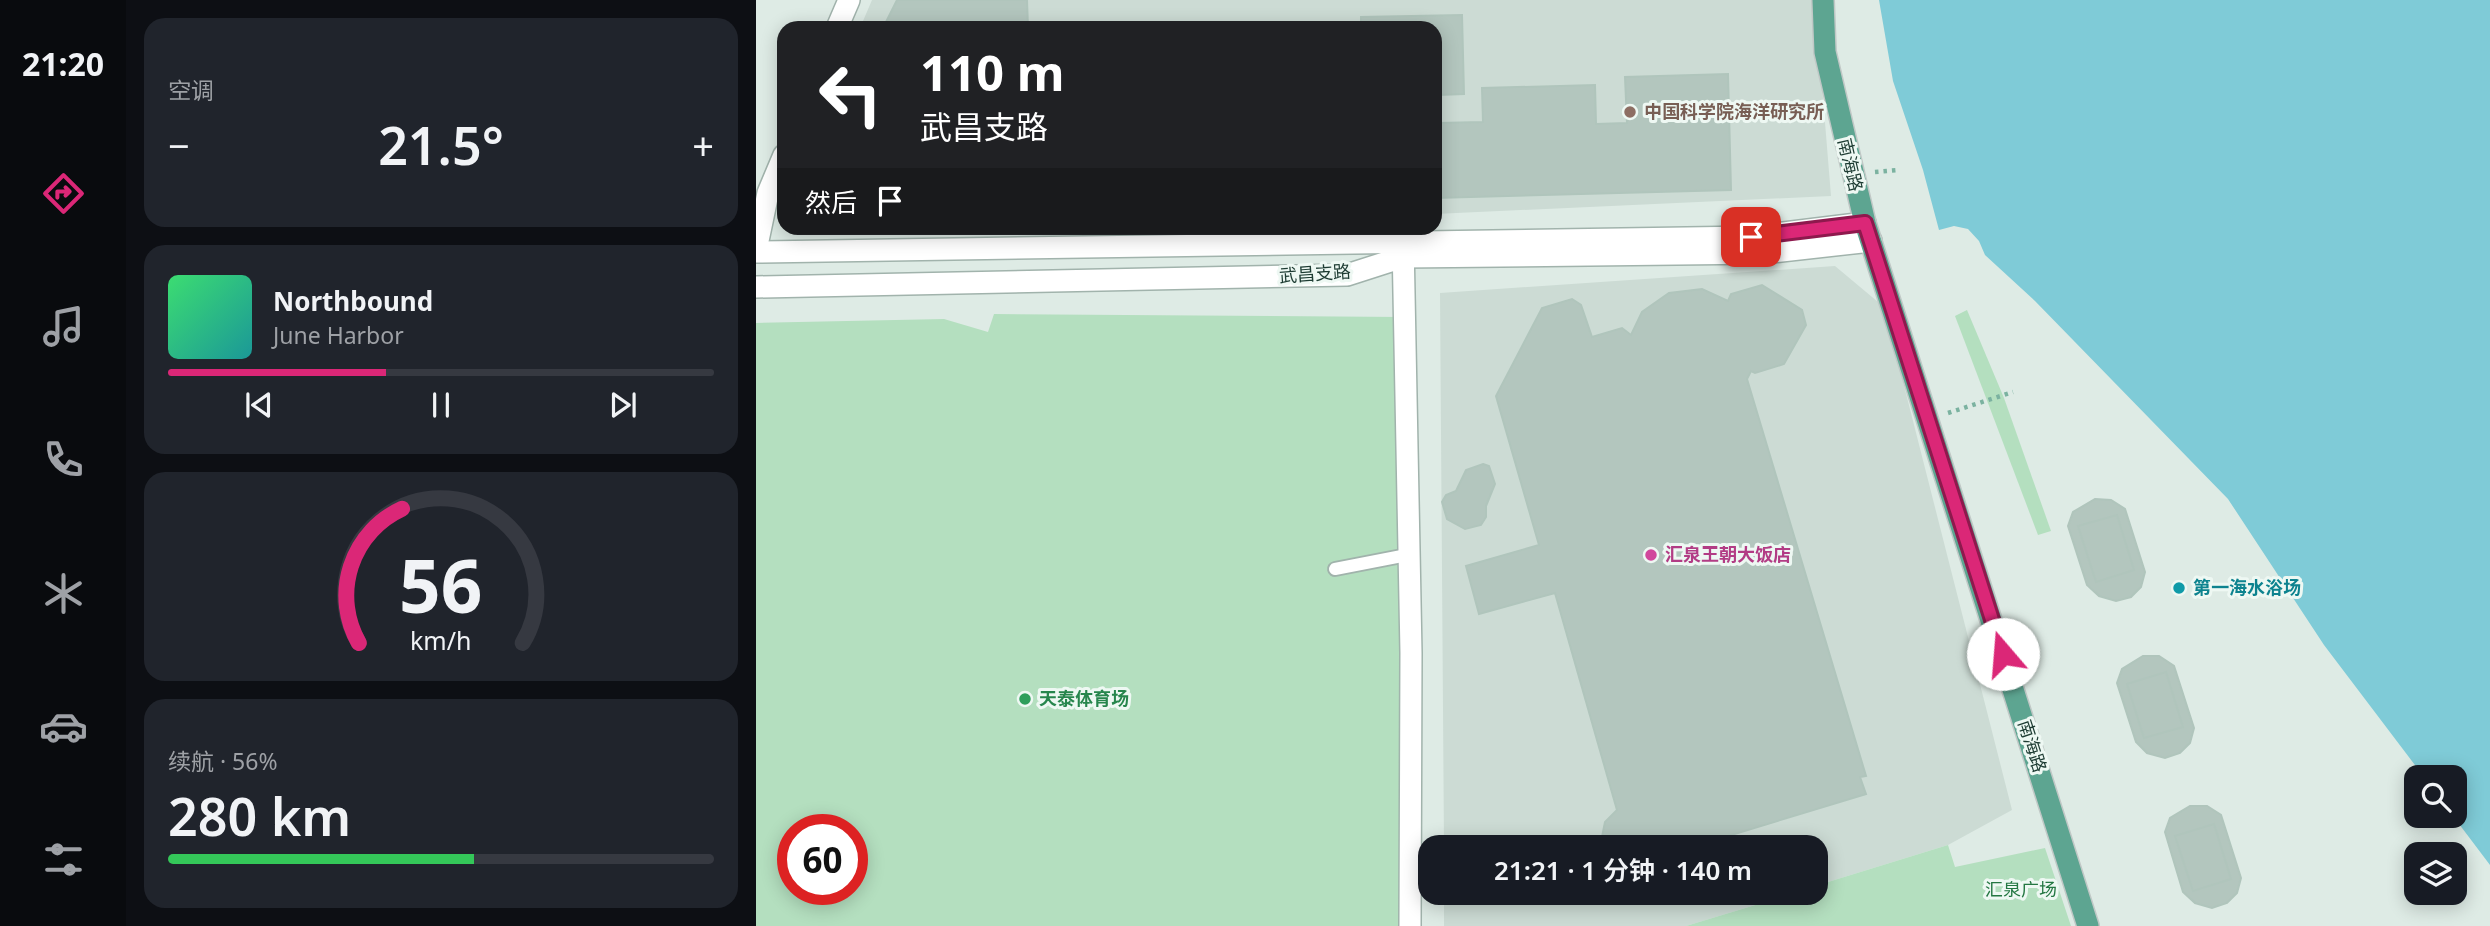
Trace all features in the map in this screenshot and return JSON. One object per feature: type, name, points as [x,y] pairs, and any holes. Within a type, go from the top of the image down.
[{"type":"main road","name":"南海路","points":[[1824,0],[1825,51],[1868,232],[2088,926]]},
{"type":"street","points":[[840,21],[849,0]]},
{"type":"street","points":[[756,251],[768,193],[777,172]]},
{"type":"street","name":"武昌支路","points":[[756,251],[1403,248],[1764,253],[1868,232]]},
{"type":"street","points":[[1403,248],[1411,653],[1410,926]]},
{"type":"street","name":"武昌支路","points":[[756,288],[1347,275],[1403,248]]},
{"type":"lane","points":[[1335,569],[1408,555]]},
{"type":"path","points":[[1928,419],[2013,392]]},
{"type":"shaded area","name":"中国科学院海洋研究所","points":[[872,0],[1815,0],[1831,196],[1442,214],[1442,21],[863,21]]},
{"type":"shaded area","points":[[1835,266],[1884,307],[2012,810],[1948,845],[1828,882],[1828,835],[1444,835],[1440,293]]},
{"type":"shaded area","points":[[1444,905],[1755,905],[1686,926],[1444,926]]},
{"type":"green space","points":[[1967,310],[2004,398],[2051,531],[2038,535],[1955,316]]},
{"type":"green space","name":"天泰体育场","points":[[994,314],[1403,317],[1410,926],[756,926],[756,323],[944,319],[988,332]]},
{"type":"green space","name":"汇泉广场","points":[[1948,845],[1955,867],[2045,848],[2071,926],[1686,926],[1755,905],[1828,905],[1828,882]]},
{"type":"water","points":[[1879,0],[2490,0],[2490,865],[2462,828],[2467,828],[2467,765],[2415,765],[2324,645],[2228,499],[2035,301],[1985,255],[1979,241],[1968,229],[1954,226],[1939,230],[1923,170],[1893,81]]},
{"type":"building","points":[[897,0],[1027,0],[1028,21],[886,21]]},
{"type":"building","name":"中国科学院海洋研究所","points":[[1462,15],[1464,94],[1442,95],[1442,21],[1361,21],[1361,17]]},
{"type":"building","name":"中国科学院海洋研究所","points":[[1728,74],[1731,190],[1442,198],[1442,123],[1483,122],[1482,88],[1595,85],[1596,124],[1627,123],[1625,77]]},
{"type":"building","name":"汇泉王朝大饭店","points":[[1762,285],[1802,310],[1806,325],[1784,364],[1755,373],[1751,371],[1747,379],[1866,776],[1860,777],[1866,794],[1731,835],[1602,835],[1605,822],[1617,810],[1555,593],[1479,614],[1466,566],[1539,545],[1496,396],[1542,308],[1572,299],[1581,305],[1592,337],[1622,328],[1631,335],[1642,312],[1669,293],[1702,289],[1728,301],[1731,294]]},
{"type":"building","points":[[1483,464],[1489,466],[1495,484],[1486,506],[1486,517],[1481,525],[1465,529],[1447,519],[1442,502],[1446,495],[1456,491],[1466,470]]},
{"type":"building","points":[[2095,499],[2111,500],[2125,509],[2145,572],[2141,587],[2131,597],[2116,601],[2099,596],[2087,585],[2068,526],[2073,512]]},
{"type":"building","points":[[2117,515],[2134,570],[2096,582],[2078,526]]},
{"type":"building","points":[[2143,656],[2159,656],[2174,666],[2194,728],[2190,743],[2180,753],[2165,758],[2147,753],[2136,742],[2117,683],[2122,669]]},
{"type":"building","points":[[2166,672],[2183,727],[2144,738],[2127,684]]},
{"type":"building","points":[[2190,806],[2207,806],[2221,815],[2241,878],[2237,893],[2227,903],[2212,908],[2195,903],[2183,892],[2165,832],[2170,818]]},
{"type":"building","points":[[2214,824],[2231,879],[2193,891],[2175,836]]},
{"type":"place","name":"中国科学院海洋研究所","points":[[1630,112]]},
{"type":"place","name":"汇泉王朝大饭店","points":[[1651,555]]},
{"type":"place","name":"第一海水浴场","points":[[2179,588]]},
{"type":"place","name":"天泰体育场","points":[[1025,699]]},
{"type":"route","points":[[1751,237],[1865,223],[2003,654]]}]
